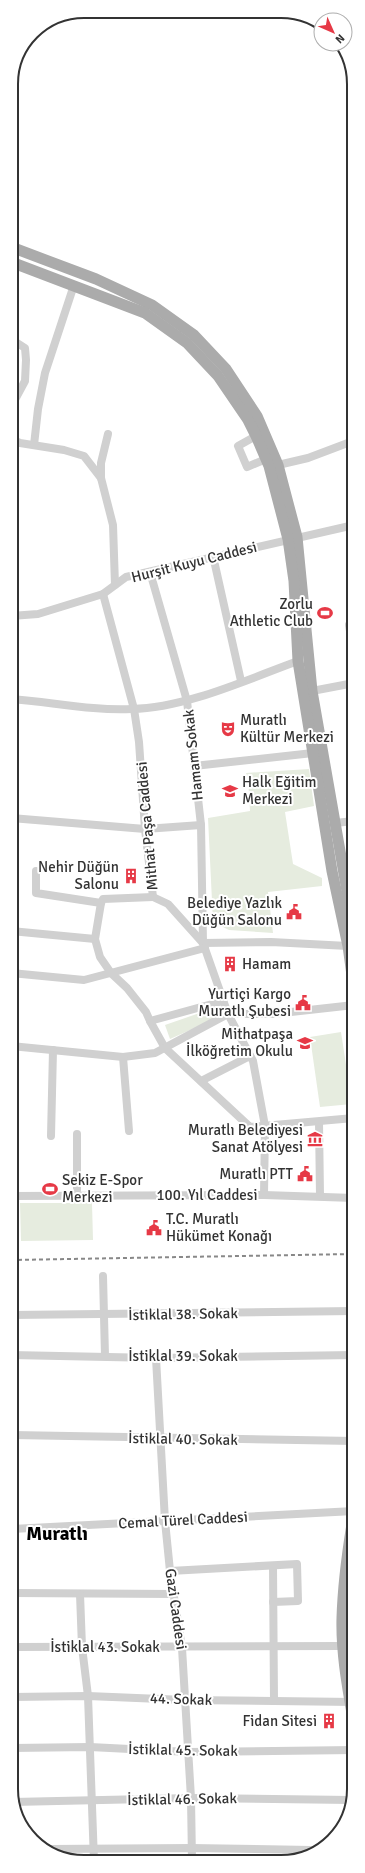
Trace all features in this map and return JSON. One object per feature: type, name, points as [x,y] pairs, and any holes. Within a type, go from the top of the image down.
[{"type":"main road","points":[[18,250],[96,279],[152,305],[194,335],[226,370],[257,416],[278,465],[292,538],[327,808],[347,924]]},
{"type":"main road","points":[[18,265],[145,313],[187,344],[218,376],[248,420],[266,459],[292,538],[298,661],[313,753],[327,808],[335,823],[338,871],[347,905]]},
{"type":"main road","points":[[347,1583],[342,1618],[343,1646],[347,1657]]},
{"type":"street","points":[[34,445],[38,409],[45,373],[74,285]]},
{"type":"street","points":[[18,344],[25,348],[26,360],[25,381],[18,394]]},
{"type":"street","points":[[108,434],[100,463],[100,478],[113,525],[115,585]]},
{"type":"street","points":[[256,436],[238,446],[247,467],[266,459]]},
{"type":"street","points":[[18,442],[64,450],[84,456],[100,478]]},
{"type":"street","points":[[278,465],[308,458],[347,444]]},
{"type":"street","name":"Hurşit Kuyu Caddesi","points":[[18,615],[38,614],[103,594],[126,577],[347,526]]},
{"type":"street","points":[[213,556],[242,681]]},
{"type":"street","name":"Hamam Sokak","points":[[150,572],[187,701],[201,825],[204,945]]},
{"type":"street","name":"Mithat Paşa Caddesi","points":[[103,594],[134,709],[139,742],[145,829],[153,897],[168,904],[204,945],[222,1001],[250,1056],[256,1076],[265,1126],[264,1195]]},
{"type":"street","points":[[18,700],[98,709],[134,709],[187,701],[298,661]]},
{"type":"street","points":[[312,690],[347,684]]},
{"type":"street","points":[[194,766],[313,753]]},
{"type":"street","points":[[18,819],[145,829],[201,825]]},
{"type":"street","points":[[335,823],[347,822]]},
{"type":"street","points":[[36,872],[36,893],[102,901],[153,897]]},
{"type":"street","points":[[102,901],[95,939],[100,957],[111,973],[127,988],[146,1012],[165,1048],[250,1127],[347,1119]]},
{"type":"street","points":[[18,932],[95,939]]},
{"type":"street","points":[[18,974],[84,980],[204,945],[271,942],[347,948]]},
{"type":"street","points":[[150,1022],[222,1001]]},
{"type":"street","points":[[18,1047],[123,1057],[155,1053],[228,1014],[273,1014],[347,1006]]},
{"type":"street","points":[[51,1136],[53,1050]]},
{"type":"street","points":[[201,1082],[250,1056]]},
{"type":"street","points":[[123,1057],[129,1131]]},
{"type":"street","points":[[319,1122],[320,1196]]},
{"type":"street","points":[[77,1134],[77,1190]]},
{"type":"street","name":"100. Yıl Caddesi","points":[[18,1196],[264,1195],[347,1198]]},
{"type":"street","points":[[103,1276],[105,1356]]},
{"type":"street","name":"İstiklal 38. Sokak","points":[[18,1315],[347,1311]]},
{"type":"street","name":"İstiklal 39. Sokak","points":[[18,1355],[156,1358],[347,1355]]},
{"type":"street","name":"Gazi Caddesi","points":[[156,1358],[159,1438],[165,1521],[170,1571],[182,1648],[191,1798],[192,1855]]},
{"type":"street","name":"İstiklal 40. Sokak","points":[[18,1435],[347,1441]]},
{"type":"street","name":"Cemal Türel Caddesi","points":[[18,1529],[347,1511]]},
{"type":"street","points":[[170,1571],[297,1564],[298,1601],[273,1602]]},
{"type":"street","points":[[273,1566],[274,1701]]},
{"type":"street","points":[[18,1593],[174,1594]]},
{"type":"street","points":[[80,1594],[82,1647],[88,1696],[94,1855]]},
{"type":"street","points":[[342,1618],[347,1618]]},
{"type":"street","name":"İstiklal 43. Sokak","points":[[18,1647],[182,1648],[343,1646]]},
{"type":"street","name":"44. Sokak","points":[[18,1697],[88,1696],[185,1700],[347,1702]]},
{"type":"street","name":"İstiklal 45. Sokak","points":[[18,1748],[90,1747],[188,1752],[347,1750]]},
{"type":"street","name":"İstiklal 46. Sokak","points":[[19,1802],[191,1798],[346,1800]]},
{"type":"street","points":[[57,1849],[191,1848],[306,1850]]},
{"type":"shaded area","points":[[309,769],[314,806],[285,812],[293,864],[322,878],[322,886],[268,892],[273,933],[229,930],[213,922],[208,818],[250,811],[248,778],[246,773]]},
{"type":"shaded area","points":[[214,1008],[217,1018],[170,1039],[165,1025]]},
{"type":"shaded area","points":[[341,1032],[347,1071],[347,1104],[320,1107],[310,1037]]},
{"type":"shaded area","points":[[20,1203],[92,1203],[93,1240],[21,1241]]},
{"type":"railway","points":[[18,1260],[347,1254]]},
{"type":"place","name":"Zorlu Athletic Club","points":[[325,613]]},
{"type":"place","name":"Muratlı Kültür Merkezi","points":[[228,729]]},
{"type":"place","name":"Halk Eğitim Merkezi","points":[[230,791]]},
{"type":"place","name":"Nehir Düğün Salonu","points":[[131,876]]},
{"type":"place","name":"Belediye Yazlık Düğün Salonu","points":[[294,912]]},
{"type":"place","name":"Hamam","points":[[230,964]]},
{"type":"place","name":"Yurtiçi Kargo Muratlı Şubesi","points":[[303,1003]]},
{"type":"place","name":"Mithatpaşa İlköğretim Okulu","points":[[305,1043]]},
{"type":"place","name":"Muratlı Belediyesi Sanat Atölyesi","points":[[315,1139]]},
{"type":"place","name":"Muratlı PTT","points":[[305,1174]]},
{"type":"place","name":"Sekiz E-Spor Merkezi","points":[[50,1189]]},
{"type":"place","name":"T.C. Muratlı Hükümet Konağı","points":[[154,1228]]},
{"type":"place","name":"Fidan Sitesi","points":[[329,1721]]},
{"type":"district","name":"Muratlı","points":[[57,1534]]}]
